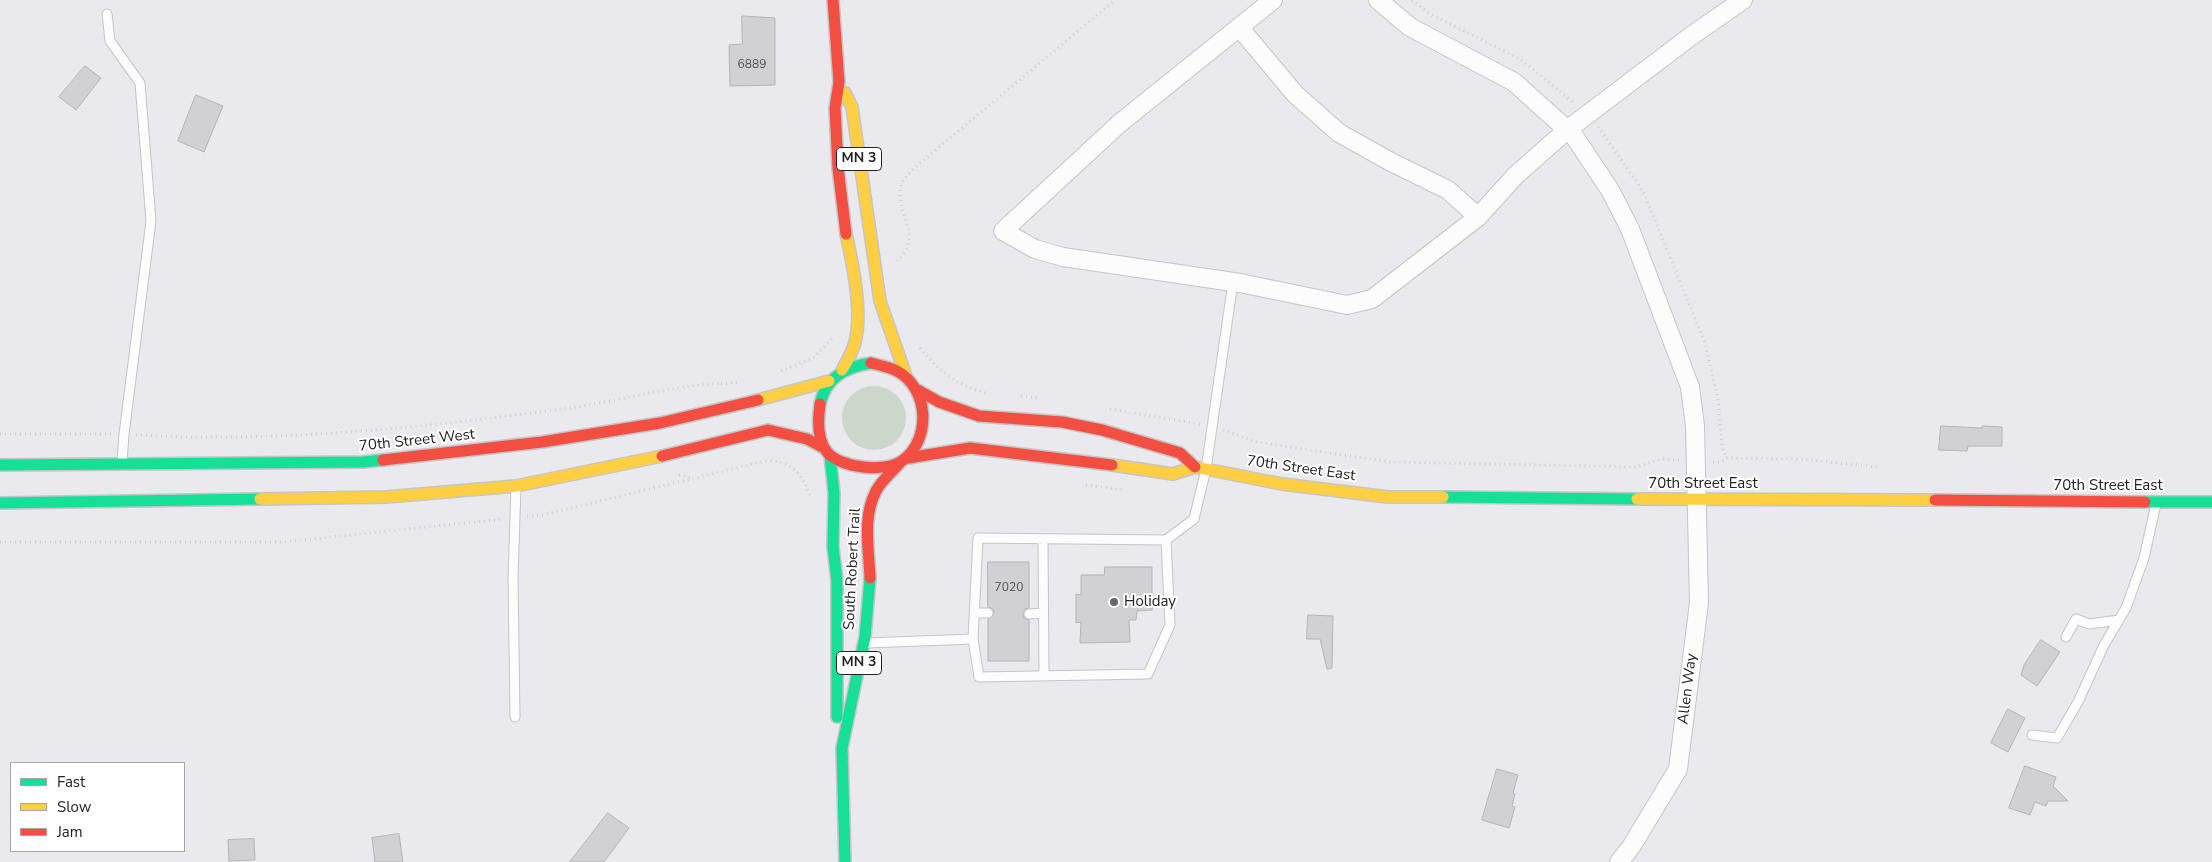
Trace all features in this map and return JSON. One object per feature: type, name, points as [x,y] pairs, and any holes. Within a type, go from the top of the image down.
[{"type":"main road","name":"MN 3","points":[[833,0],[840,82],[835,108],[838,168],[843,218],[850,252],[858,315],[856,338],[851,354],[842,370]]},
{"type":"main road","name":"MN 3","points":[[840,82],[852,107],[880,301],[906,376],[916,389]]},
{"type":"main road","points":[[842,748],[836,710],[850,642],[837,581],[833,547],[834,494],[819,410],[821,398],[830,381],[842,370],[871,363],[884,365],[906,376]]},
{"type":"main road","name":"70th Street West","points":[[0,465],[363,462],[542,442],[660,423],[798,391],[830,381]]},
{"type":"main road","points":[[0,503],[386,497],[516,486],[646,460],[768,430],[807,439],[827,452],[867,470],[883,469],[903,461],[921,440],[925,425],[916,389]]},
{"type":"main road","name":"70th Street East","points":[[916,389],[939,402],[979,416],[1062,422],[1102,430],[1180,453],[1201,468]]},
{"type":"main road","name":"70th Street East","points":[[903,461],[970,448],[1038,455],[1172,474],[1201,468],[1282,484],[1388,497],[2212,502]]},
{"type":"main road","name":"South Robert Trail","points":[[844,862],[842,748],[850,642],[870,576],[868,535],[870,507],[876,490],[903,461]]},
{"type":"street","points":[[1272,0],[1120,123],[1003,231],[1035,250],[1063,257],[1233,282],[1347,306],[1372,299],[1478,217],[1515,176],[1567,130],[1691,36],[1743,0]]},
{"type":"street","name":"Allen Way","points":[[1378,0],[1410,26],[1514,82],[1574,136],[1610,190],[1630,229],[1690,387],[1698,498],[1699,603],[1678,769],[1631,847],[1619,862]]},
{"type":"street","points":[[1239,27],[1295,94],[1339,133],[1391,162],[1448,190],[1478,217]]},
{"type":"lane","points":[[108,14],[110,41],[140,83],[151,221],[124,434],[122,464]]},
{"type":"lane","points":[[1166,540],[1170,625],[1148,674],[979,677],[973,639],[978,538],[1166,540],[1194,519],[1201,468],[1212,426],[1233,282]]},
{"type":"lane","points":[[515,717],[513,577],[516,486]]},
{"type":"lane","points":[[2032,735],[2057,738],[2119,620],[2137,581],[2157,501]]},
{"type":"lane","points":[[1043,539],[1044,676]]},
{"type":"lane","points":[[974,614],[988,613]]},
{"type":"lane","points":[[1029,614],[1043,614]]},
{"type":"lane","points":[[2066,637],[2076,619],[2089,624],[2119,620]]},
{"type":"lane","points":[[850,642],[973,639]]},
{"type":"path","points":[[891,267],[907,252],[910,242],[900,192],[903,182],[912,170],[1115,0]]},
{"type":"path","points":[[776,373],[813,358],[824,350],[835,330]]},
{"type":"path","points":[[918,346],[944,375],[966,387],[989,395]]},
{"type":"path","points":[[0,434],[124,434],[158,436],[288,434],[449,424],[606,403],[702,384],[722,383]]},
{"type":"path","points":[[1018,396],[1049,399]]},
{"type":"path","points":[[1104,408],[1212,426],[1258,442],[1391,462],[1637,467],[1662,459],[1722,462],[1726,458],[1800,460],[1878,467]]},
{"type":"path","points":[[0,542],[283,542],[515,518],[542,515],[765,461],[779,460],[796,471],[807,484],[812,500]]},
{"type":"path","points":[[1081,484],[1127,490]]},
{"type":"shaded area","points":[[868,386],[880,386],[897,395],[904,406],[906,418],[904,430],[897,441],[880,450],[868,450],[856,445],[847,436],[842,424],[842,412],[847,400],[856,391]]},
{"type":"building","points":[[742,16],[775,18],[775,85],[730,86],[729,45],[742,44]]},
{"type":"building","points":[[85,66],[101,78],[76,110],[59,97]]},
{"type":"building","points":[[196,95],[223,106],[204,152],[178,141]]},
{"type":"building","points":[[1941,426],[2002,427],[2002,446],[1968,446],[1967,451],[1939,450]]},
{"type":"building","points":[[988,562],[1029,562],[1029,608],[1025,609],[1023,614],[1024,618],[1029,620],[1029,661],[988,661],[988,619],[994,613],[993,609],[988,607]]},
{"type":"building","name":"Holiday","points":[[1105,567],[1152,567],[1152,610],[1137,611],[1136,620],[1129,620],[1130,642],[1080,643],[1081,622],[1076,623],[1076,594],[1081,595],[1081,575],[1104,575]]},
{"type":"building","points":[[1308,615],[1333,616],[1332,668],[1327,669],[1320,639],[1307,639]]},
{"type":"building","points":[[2041,640],[2060,652],[2037,686],[2021,675],[2024,665]]},
{"type":"building","points":[[2008,709],[2025,718],[2008,752],[1991,743]]},
{"type":"building","points":[[2025,766],[2056,777],[2053,786],[2068,801],[2048,801],[2046,806],[2035,802],[2030,815],[2009,808]]},
{"type":"building","points":[[1497,769],[1518,775],[1513,793],[1515,794],[1512,806],[1515,807],[1509,828],[1482,820]]},
{"type":"building","points":[[608,813],[629,828],[604,862],[570,862]]},
{"type":"building","points":[[399,834],[403,862],[375,862],[372,838]]},
{"type":"building","points":[[254,839],[255,860],[229,861],[228,840]]},
{"type":"traffic: fast","points":[[820,404],[827,387],[838,375],[853,367],[871,363]]},
{"type":"traffic: fast","points":[[830,456],[834,493],[833,547],[837,581],[837,717]]},
{"type":"traffic: fast","points":[[0,465],[363,462],[383,460]]},
{"type":"traffic: fast","points":[[1443,497],[1637,499]]},
{"type":"traffic: fast","points":[[0,503],[260,499]]},
{"type":"traffic: fast","points":[[2145,502],[2212,502]]},
{"type":"traffic: fast","points":[[845,862],[842,748],[865,637],[870,578]]},
{"type":"traffic: slow","points":[[845,93],[852,107],[880,301],[906,376]]},
{"type":"traffic: slow","points":[[842,370],[854,347],[858,326],[856,286],[846,234]]},
{"type":"traffic: slow","points":[[758,400],[829,381]]},
{"type":"traffic: slow","points":[[260,499],[386,497],[516,486],[662,456]]},
{"type":"traffic: slow","points":[[1112,465],[1173,474],[1195,467],[1282,484],[1388,497],[1443,497]]},
{"type":"traffic: slow","points":[[1637,499],[1935,500]]},
{"type":"traffic: jam","points":[[833,0],[839,82],[835,108],[838,168],[846,234]]},
{"type":"traffic: jam","points":[[820,404],[821,441],[827,452],[833,457],[852,465],[874,468],[894,465],[902,461],[912,452],[922,428],[923,414],[921,401],[916,389],[908,379],[897,371],[871,363]]},
{"type":"traffic: jam","points":[[916,389],[939,402],[979,416],[1062,422],[1102,430],[1180,453],[1195,467]]},
{"type":"traffic: jam","points":[[383,460],[542,442],[660,423],[758,400]]},
{"type":"traffic: jam","points":[[662,456],[768,430],[807,439],[824,448]]},
{"type":"traffic: jam","points":[[908,458],[970,448],[1112,465]]},
{"type":"traffic: jam","points":[[870,578],[867,534],[869,512],[876,491],[899,464]]},
{"type":"traffic: jam","points":[[1935,500],[2145,502]]},
{"type":"place","name":"Holiday","points":[[1114,602]]}]
